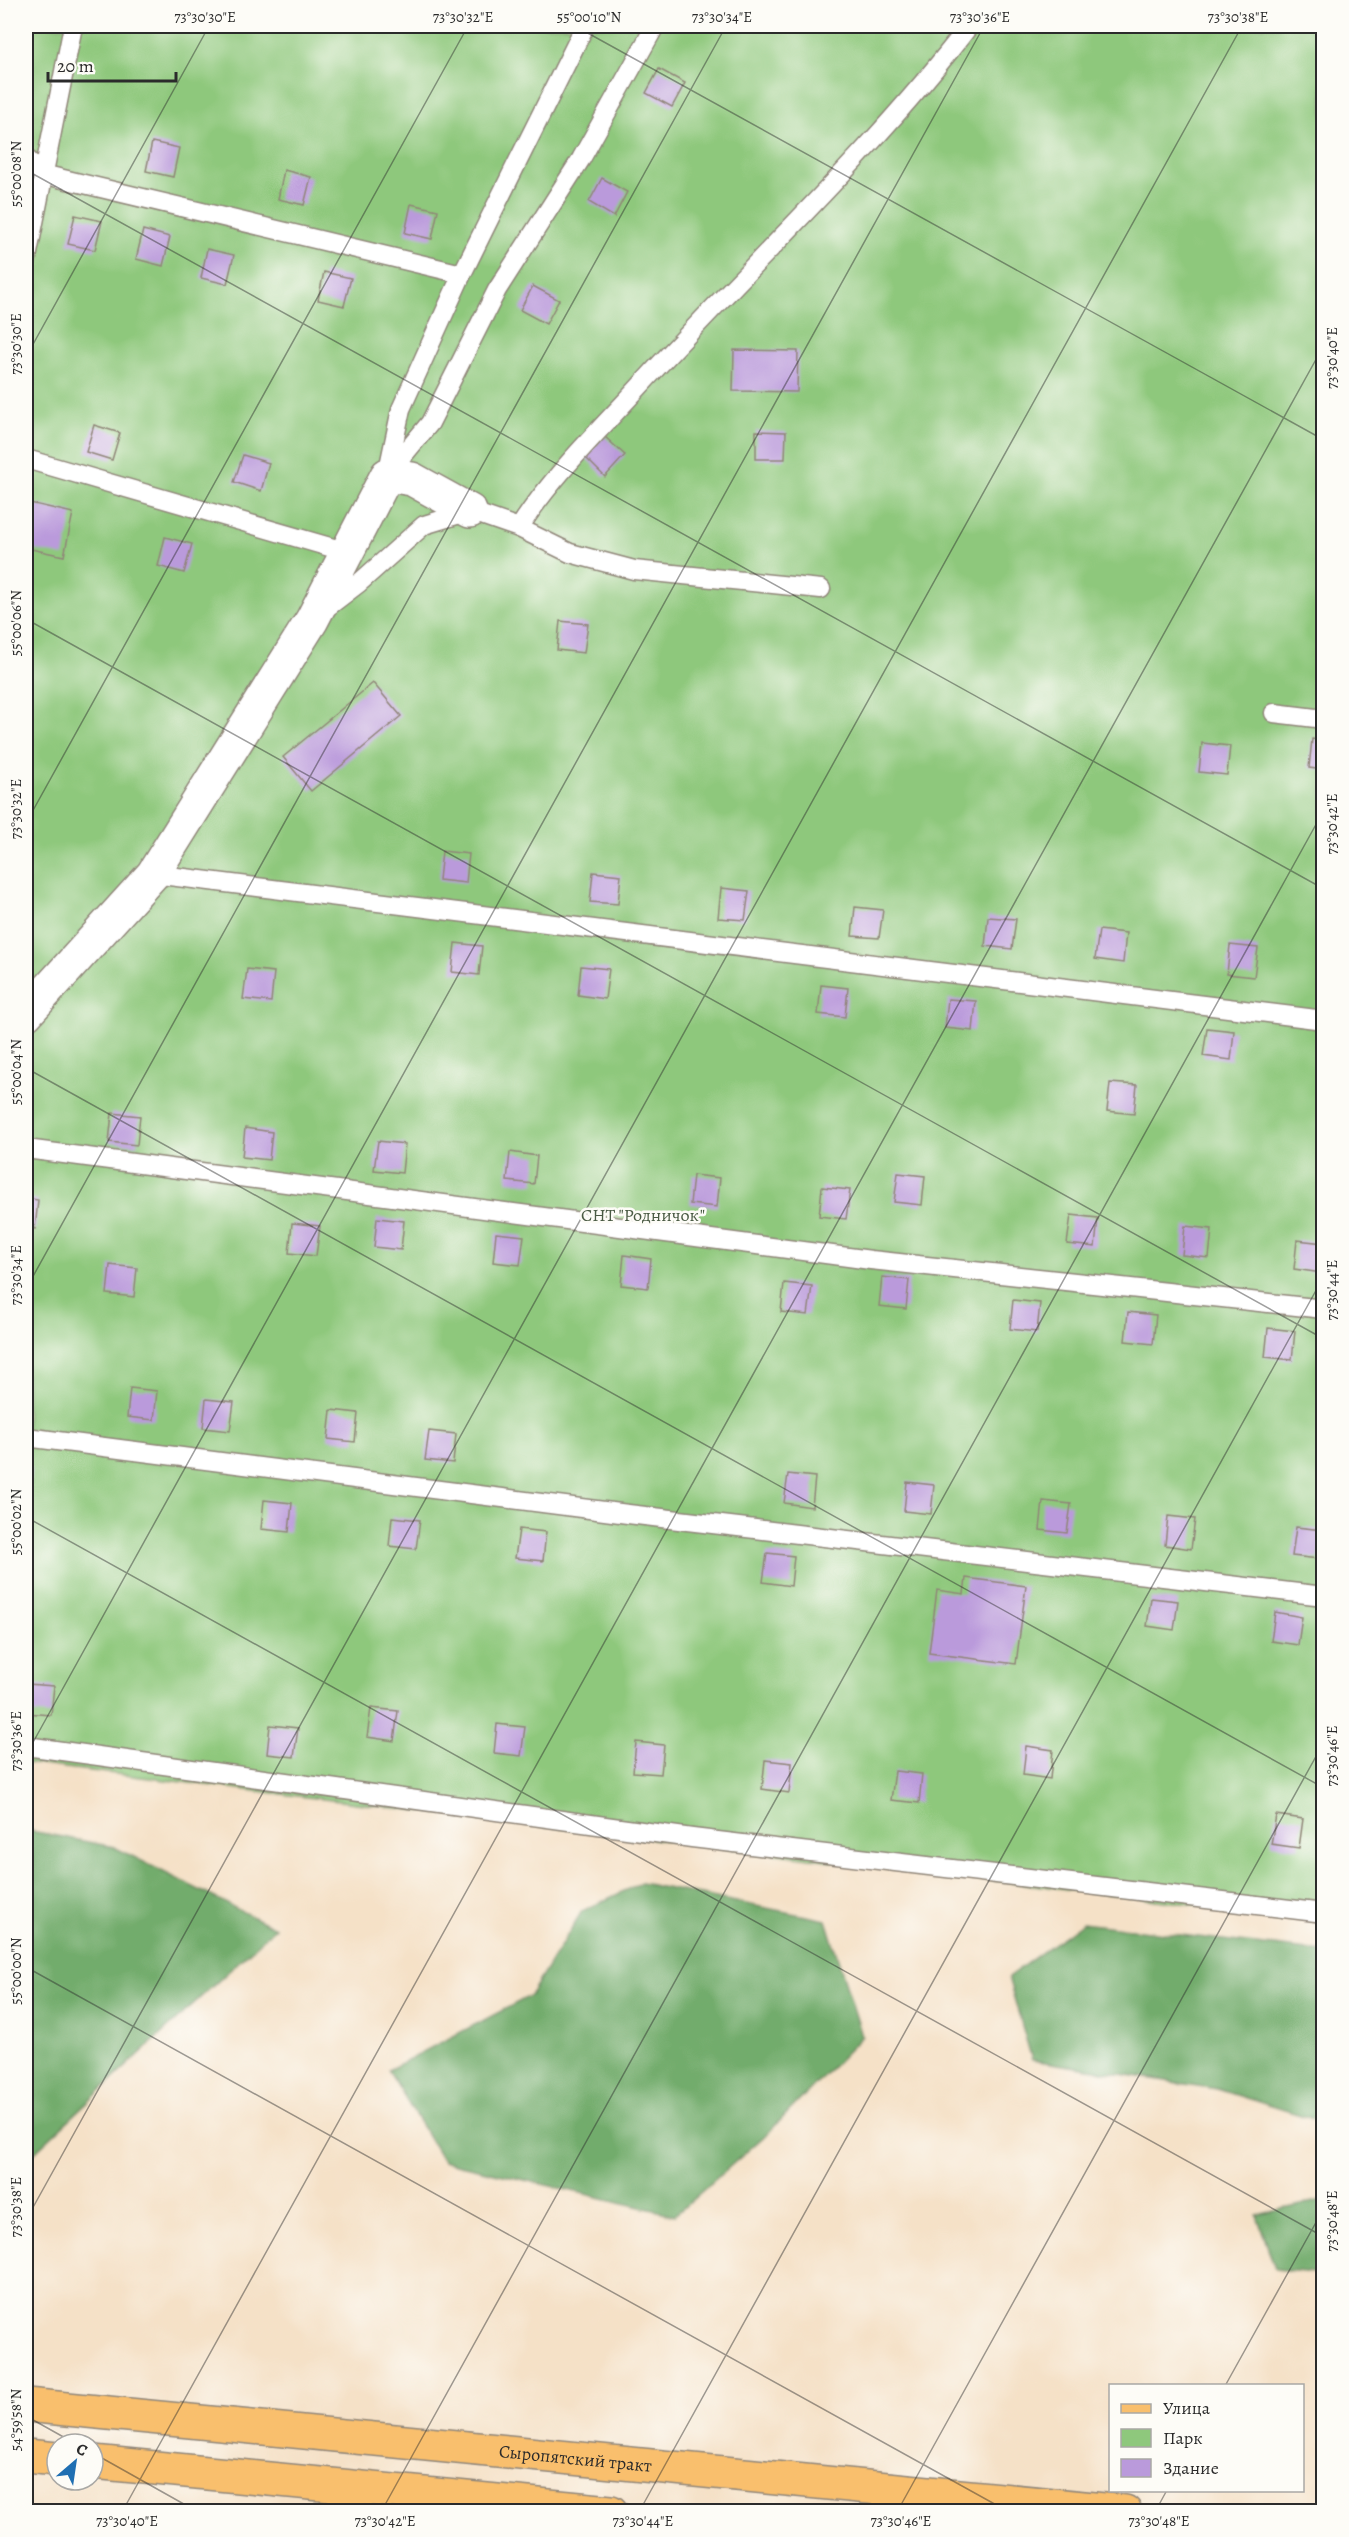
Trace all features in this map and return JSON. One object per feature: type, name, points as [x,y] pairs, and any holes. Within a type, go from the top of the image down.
[{"type":"main road","name":"Сыропятский тракт","points":[[26,2405],[1125,2511]]},
{"type":"main road","points":[[26,2456],[45,2457]]},
{"type":"main road","points":[[105,2463],[611,2511]]},
{"type":"street","points":[[26,1014],[153,874],[312,620],[387,475],[412,479],[470,511]]},
{"type":"lane","points":[[26,262],[73,26]]},
{"type":"lane","points":[[387,475],[401,409],[462,274],[585,26]]},
{"type":"lane","points":[[387,475],[430,423],[497,290],[581,159],[655,26]]},
{"type":"lane","points":[[519,528],[538,498],[653,372],[852,163],[969,26]]},
{"type":"lane","points":[[26,158],[42,174],[462,274]]},
{"type":"lane","points":[[26,459],[347,552]]},
{"type":"lane","points":[[312,620],[359,583],[424,525],[470,511],[519,528],[570,553],[634,570],[822,589]]},
{"type":"lane","points":[[1274,713],[1323,719]]},
{"type":"lane","points":[[153,874],[1323,1020]]},
{"type":"lane","points":[[26,1149],[871,1260],[1323,1309]]},
{"type":"lane","points":[[26,1437],[640,1515],[1323,1596]]},
{"type":"lane","points":[[26,1746],[692,1838],[1323,1913]]},
{"type":"green space","name":"СНТ \"Родничок\"","points":[[26,26],[1323,26],[1323,1920],[26,1763]]},
{"type":"green space","points":[[26,1830],[114,1847],[275,1928],[26,2160]]},
{"type":"green space","points":[[641,1883],[826,1920],[862,2036],[769,2132],[675,2215],[443,2161],[388,2070],[530,1996],[582,1911]]},
{"type":"green space","points":[[1082,1923],[1323,1952],[1323,2122],[1217,2089],[1032,2060],[1008,1977]]},
{"type":"green space","points":[[1323,2200],[1323,2274],[1275,2269],[1257,2215]]},
{"type":"building","points":[[659,69],[685,83],[672,107],[646,93]]},
{"type":"building","points":[[152,142],[179,148],[173,177],[146,171]]},
{"type":"building","points":[[284,170],[311,177],[304,205],[278,199]]},
{"type":"building","points":[[602,178],[627,192],[614,217],[589,202]]},
{"type":"building","points":[[411,204],[438,210],[432,239],[405,233]]},
{"type":"building","points":[[75,215],[102,221],[95,250],[68,244]]},
{"type":"building","points":[[143,230],[170,237],[163,266],[136,259]]},
{"type":"building","points":[[207,249],[234,255],[227,284],[201,278]]},
{"type":"building","points":[[324,272],[351,278],[344,306],[318,300]]},
{"type":"building","points":[[533,286],[559,300],[546,324],[520,310]]},
{"type":"building","points":[[734,350],[798,351],[797,392],[733,391]]},
{"type":"building","points":[[94,425],[120,433],[112,460],[86,452]]},
{"type":"building","points":[[756,431],[786,432],[785,459],[756,459]]},
{"type":"building","points":[[604,436],[625,455],[605,477],[585,457]]},
{"type":"building","points":[[243,455],[269,463],[261,491],[234,482]]},
{"type":"building","points":[[26,502],[73,513],[64,556],[26,548]]},
{"type":"building","points":[[165,537],[192,544],[184,573],[158,566]]},
{"type":"building","points":[[560,621],[588,624],[584,653],[557,650]]},
{"type":"building","points":[[373,683],[401,716],[311,791],[283,757]]},
{"type":"building","points":[[1312,739],[1324,741],[1324,770],[1309,768]]},
{"type":"building","points":[[1202,743],[1230,746],[1227,775],[1199,772]]},
{"type":"building","points":[[442,851],[469,854],[466,883],[439,880]]},
{"type":"building","points":[[593,872],[621,875],[618,904],[590,902]]},
{"type":"building","points":[[721,888],[749,891],[745,920],[718,918]]},
{"type":"building","points":[[855,907],[883,910],[879,938],[852,936]]},
{"type":"building","points":[[988,917],[1016,919],[1012,949],[985,946]]},
{"type":"building","points":[[1099,930],[1126,933],[1123,963],[1095,959]]},
{"type":"building","points":[[455,943],[482,946],[479,975],[452,972]]},
{"type":"building","points":[[1230,945],[1258,948],[1254,977],[1227,974]]},
{"type":"building","points":[[581,966],[609,969],[605,999],[578,995]]},
{"type":"building","points":[[247,969],[274,972],[271,1002],[243,999]]},
{"type":"building","points":[[821,985],[848,988],[845,1017],[818,1014]]},
{"type":"building","points":[[948,999],[976,1001],[973,1031],[945,1028]]},
{"type":"building","points":[[1207,1028],[1234,1031],[1231,1060],[1203,1056]]},
{"type":"building","points":[[1110,1083],[1137,1085],[1134,1114],[1107,1111]]},
{"type":"building","points":[[112,1113],[140,1116],[137,1145],[109,1142]]},
{"type":"building","points":[[245,1128],[272,1132],[269,1160],[242,1157]]},
{"type":"building","points":[[378,1141],[405,1144],[402,1173],[374,1170]]},
{"type":"building","points":[[510,1152],[537,1156],[534,1184],[507,1181]]},
{"type":"building","points":[[898,1173],[925,1176],[922,1205],[894,1202]]},
{"type":"building","points":[[693,1175],[720,1178],[717,1207],[690,1204]]},
{"type":"building","points":[[822,1187],[850,1190],[846,1219],[819,1216]]},
{"type":"building","points":[[26,1198],[38,1200],[35,1229],[26,1228]]},
{"type":"building","points":[[1071,1215],[1098,1218],[1095,1247],[1067,1244]]},
{"type":"building","points":[[377,1218],[404,1221],[401,1250],[374,1247]]},
{"type":"building","points":[[292,1223],[320,1226],[316,1256],[289,1253]]},
{"type":"building","points":[[1185,1226],[1212,1229],[1209,1258],[1182,1255]]},
{"type":"building","points":[[496,1233],[524,1236],[520,1265],[493,1262]]},
{"type":"building","points":[[1297,1240],[1324,1243],[1322,1273],[1294,1269]]},
{"type":"building","points":[[624,1255],[651,1259],[648,1288],[621,1285]]},
{"type":"building","points":[[110,1265],[137,1268],[134,1297],[107,1294]]},
{"type":"building","points":[[882,1277],[909,1280],[906,1309],[879,1306]]},
{"type":"building","points":[[784,1283],[812,1286],[808,1315],[781,1312]]},
{"type":"building","points":[[1013,1300],[1040,1303],[1037,1332],[1010,1329]]},
{"type":"building","points":[[1128,1312],[1156,1315],[1153,1344],[1125,1341]]},
{"type":"building","points":[[1268,1328],[1295,1331],[1292,1360],[1265,1357]]},
{"type":"building","points":[[130,1388],[157,1391],[154,1420],[127,1417]]},
{"type":"building","points":[[206,1399],[234,1402],[230,1431],[203,1428]]},
{"type":"building","points":[[331,1410],[358,1413],[355,1442],[328,1439]]},
{"type":"building","points":[[429,1431],[456,1434],[453,1463],[425,1460]]},
{"type":"building","points":[[26,1468],[31,1468],[27,1502],[26,1502]]},
{"type":"building","points":[[788,1474],[815,1477],[812,1507],[784,1503]]},
{"type":"building","points":[[907,1482],[934,1485],[931,1514],[904,1511]]},
{"type":"building","points":[[264,1500],[292,1503],[289,1532],[261,1529]]},
{"type":"building","points":[[1043,1501],[1071,1504],[1067,1533],[1040,1530]]},
{"type":"building","points":[[1168,1516],[1195,1519],[1191,1549],[1165,1545]]},
{"type":"building","points":[[392,1517],[420,1520],[416,1549],[389,1546]]},
{"type":"building","points":[[1296,1527],[1323,1530],[1319,1559],[1292,1556]]},
{"type":"building","points":[[519,1529],[546,1532],[543,1561],[515,1558]]},
{"type":"building","points":[[767,1553],[794,1556],[791,1586],[763,1582]]},
{"type":"building","points":[[966,1578],[1026,1586],[1016,1664],[929,1653],[937,1590],[964,1594]]},
{"type":"building","points":[[1151,1598],[1178,1601],[1174,1630],[1147,1626]]},
{"type":"building","points":[[1275,1612],[1302,1617],[1298,1645],[1271,1641]]},
{"type":"building","points":[[27,1684],[54,1686],[51,1715],[26,1713]]},
{"type":"building","points":[[371,1708],[398,1711],[394,1741],[367,1737]]},
{"type":"building","points":[[497,1724],[525,1727],[521,1756],[494,1753]]},
{"type":"building","points":[[270,1725],[298,1728],[294,1757],[267,1754]]},
{"type":"building","points":[[636,1742],[664,1745],[661,1774],[633,1772]]},
{"type":"building","points":[[1026,1746],[1053,1750],[1050,1779],[1023,1775]]},
{"type":"building","points":[[765,1760],[792,1763],[789,1793],[762,1789]]},
{"type":"building","points":[[895,1771],[922,1774],[919,1803],[891,1800]]},
{"type":"building","points":[[1276,1815],[1303,1819],[1299,1848],[1271,1844]]}]
